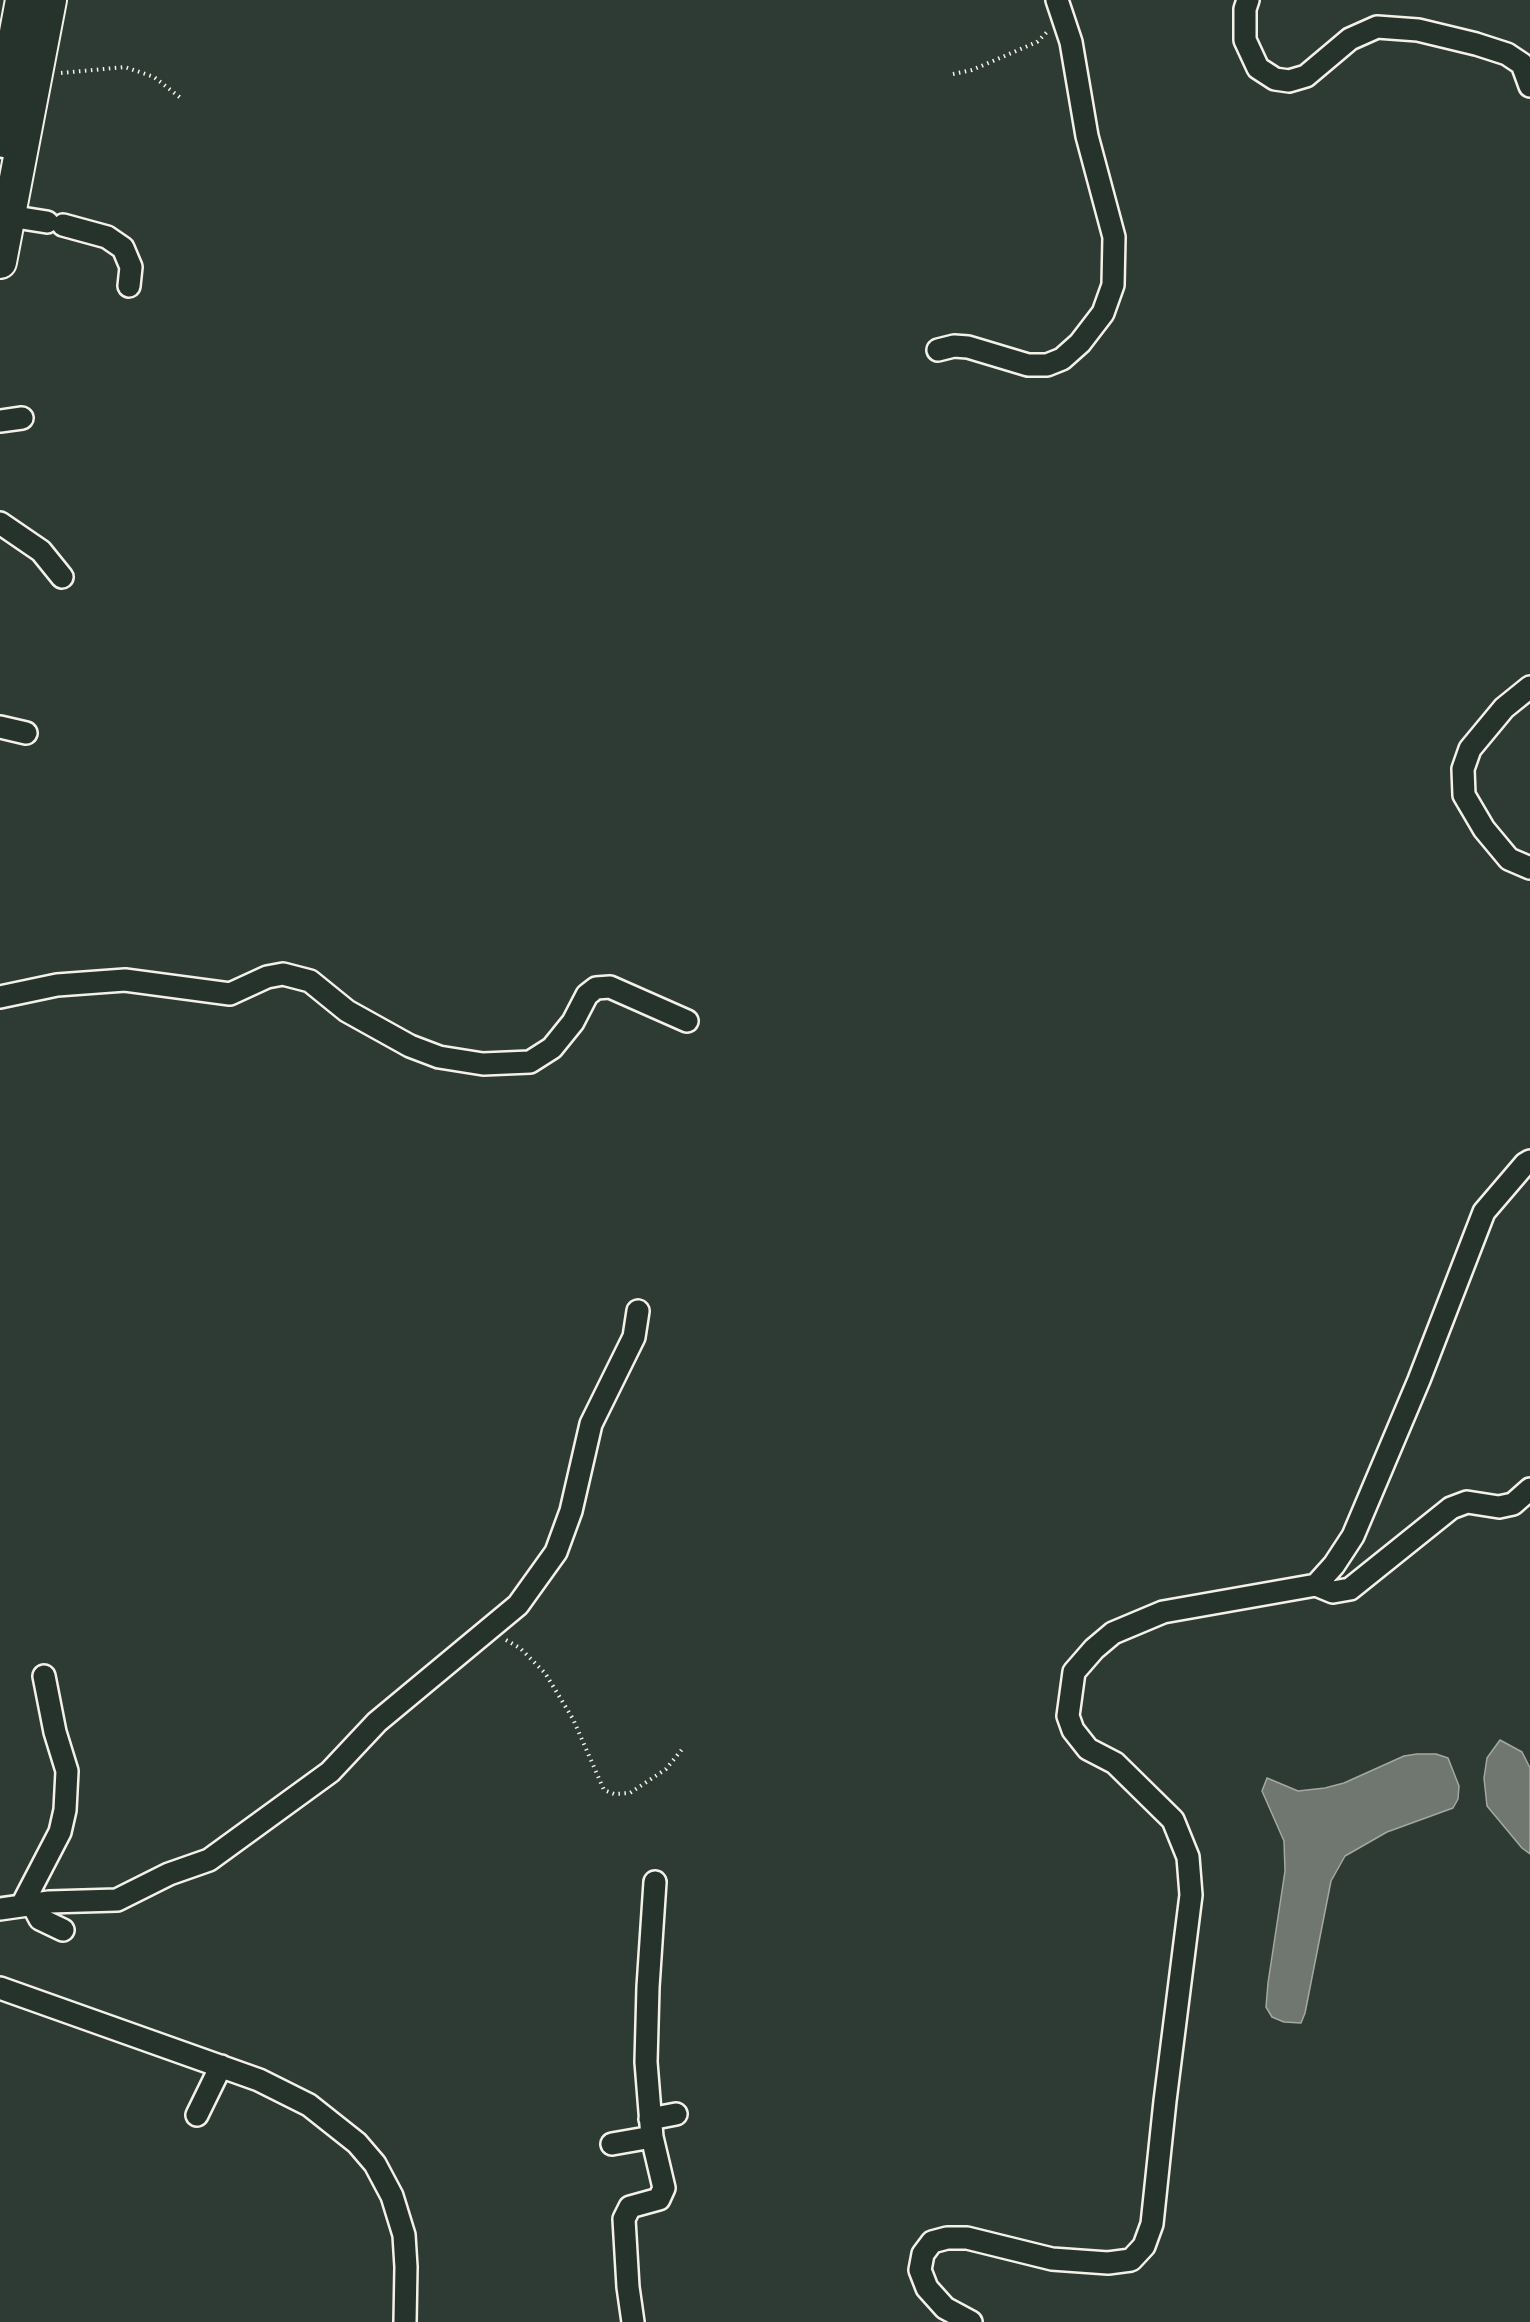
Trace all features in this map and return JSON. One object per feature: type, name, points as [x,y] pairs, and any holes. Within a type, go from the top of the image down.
[{"type":"highway","points":[[0,118],[22,0]]},
{"type":"highway","points":[[0,262],[9,216],[11,144],[36,77],[50,0]]},
{"type":"street","points":[[1248,0],[1245,9],[1245,40],[1258,68],[1275,79],[1289,81],[1306,76],[1350,39],[1377,27],[1418,30],[1507,54],[1522,64],[1530,86]]},
{"type":"street","points":[[938,350],[954,346],[968,347],[1028,365],[1047,365],[1062,359],[1080,343],[1103,313],[1113,285],[1114,237],[1087,136],[1071,42],[1058,3]]},
{"type":"street","points":[[9,216],[55,223],[107,237],[123,248],[131,267],[129,286]]},
{"type":"street","points":[[0,421],[22,418]]},
{"type":"street","points":[[0,523],[41,551],[62,577]]},
{"type":"street","points":[[1530,687],[1504,708],[1470,749],[1463,769],[1464,795],[1484,829],[1509,859],[1530,868]]},
{"type":"street","points":[[0,727],[26,733]]},
{"type":"street","points":[[0,997],[57,985],[125,980],[230,994],[267,977],[283,974],[310,981],[346,1011],[410,1046],[439,1057],[483,1064],[530,1062],[552,1048],[573,1022],[587,995],[596,988],[610,987],[687,1020]]},
{"type":"street","points":[[1316,1585],[1353,1536],[1419,1380],[1484,1212],[1530,1161]]},
{"type":"street","points":[[0,1909],[27,1905],[117,1900],[169,1874],[209,1860],[330,1772],[377,1722],[518,1605],[556,1552],[571,1511],[591,1424],[634,1337],[638,1311]]},
{"type":"street","points":[[971,2322],[945,2308],[927,2288],[920,2270],[923,2254],[932,2242],[947,2238],[967,2238],[1052,2259],[1108,2263],[1131,2260],[1144,2246],[1152,2224],[1191,1895],[1188,1857],[1173,1820],[1115,1763],[1088,1749],[1073,1730],[1068,1716],[1074,1672],[1094,1648],[1113,1633],[1162,1612],[1316,1585],[1333,1592],[1350,1589],[1451,1508],[1467,1502],[1499,1507],[1513,1504],[1530,1489]]},
{"type":"street","points":[[27,1905],[60,1832],[65,1810],[67,1771],[55,1732],[44,1676]]},
{"type":"street","points":[[633,2322],[628,2287],[624,2219],[630,2207],[659,2199],[664,2188],[651,2128],[646,2062],[647,1998],[655,1882]]},
{"type":"street","points":[[27,1905],[40,1919],[63,1930]]},
{"type":"street","points":[[0,1988],[259,2080],[309,2105],[357,2143],[375,2164],[392,2196],[404,2235],[405,2322]]},
{"type":"street","points":[[197,2115],[222,2066]]},
{"type":"street","points":[[612,2144],[651,2128],[676,2114]]},
{"type":"path","points":[[953,74],[972,70],[1037,42],[1047,31],[1058,3]]},
{"type":"path","points":[[36,77],[125,67],[154,77],[182,99]]},
{"type":"path","points":[[489,1629],[520,1648],[545,1673],[573,1719],[604,1790],[614,1794],[630,1793],[666,1770],[684,1747]]},
{"type":"shaded area","points":[[1500,1740],[1522,1752],[1530,1768],[1530,1854],[1522,1848],[1487,1806],[1484,1778],[1487,1758]]},
{"type":"shaded area","points":[[1436,1754],[1448,1758],[1459,1786],[1458,1799],[1453,1808],[1387,1832],[1345,1856],[1331,1881],[1305,2013],[1301,2023],[1284,2022],[1272,2017],[1266,2007],[1268,1983],[1285,1871],[1284,1841],[1262,1791],[1267,1778],[1298,1791],[1325,1788],[1344,1783],[1404,1756]]}]
